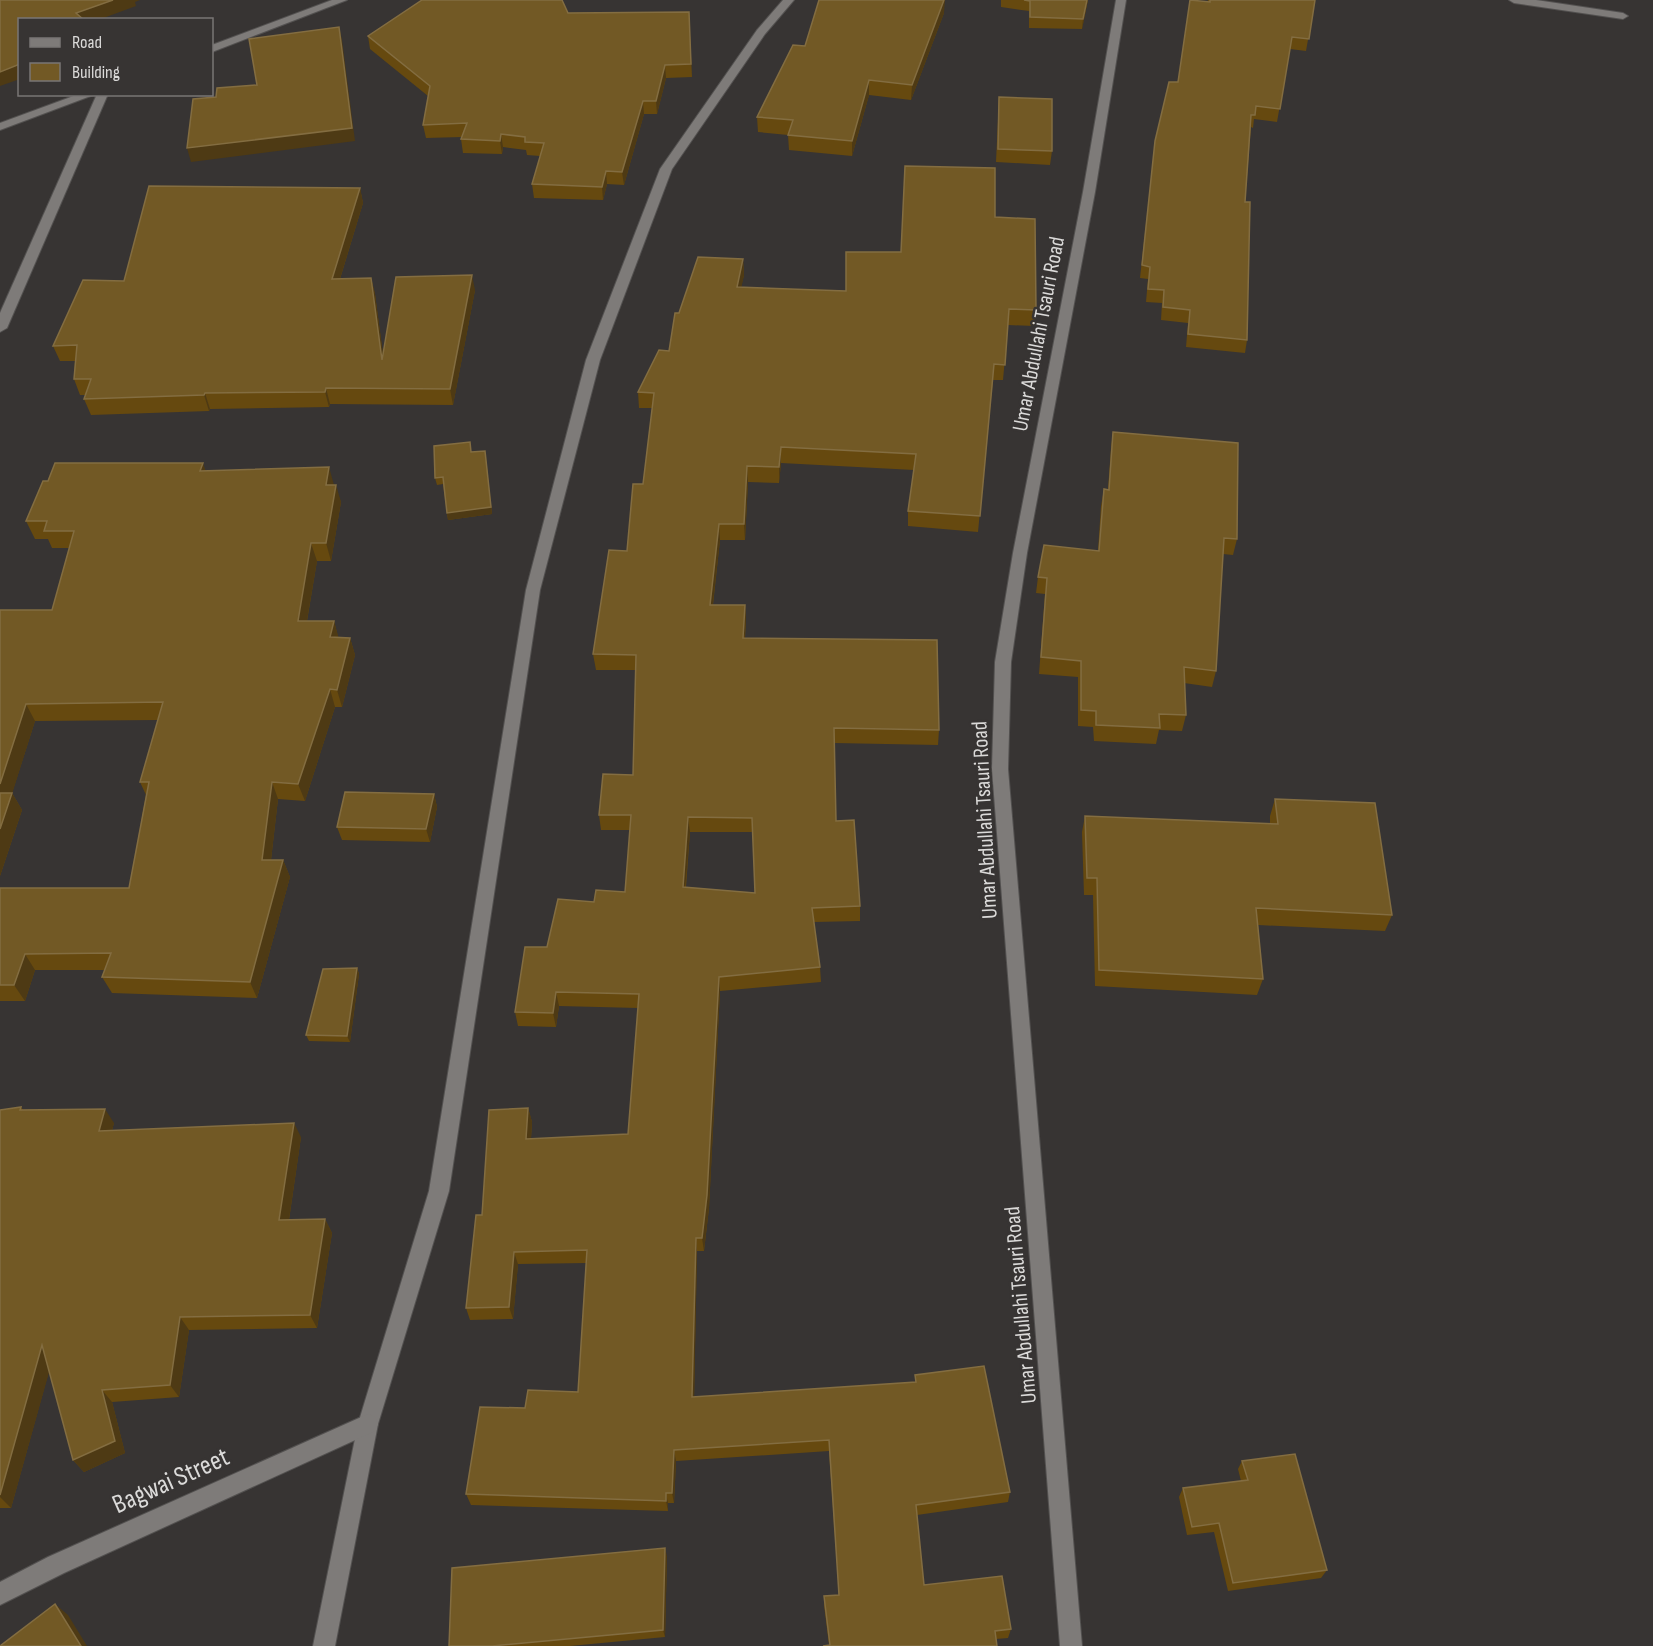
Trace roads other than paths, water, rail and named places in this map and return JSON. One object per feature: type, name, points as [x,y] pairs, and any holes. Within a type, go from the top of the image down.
[{"type":"street","points":[[213,49],[342,0]]},
{"type":"street","points":[[324,1646],[368,1424],[439,1191],[533,590],[593,360],[666,169],[761,32],[789,0]]},
{"type":"street","name":"Umar Abdullahi Tsauri Road","points":[[1071,1646],[1000,769],[1002,686],[1003,662],[1020,553],[1089,192],[1121,0]]},
{"type":"street","points":[[1514,0],[1623,16]]},
{"type":"street","points":[[0,127],[85,96]]},
{"type":"street","points":[[0,328],[103,96]]},
{"type":"street","name":"Bagwai Street","points":[[0,1594],[56,1565],[368,1424]]}]
